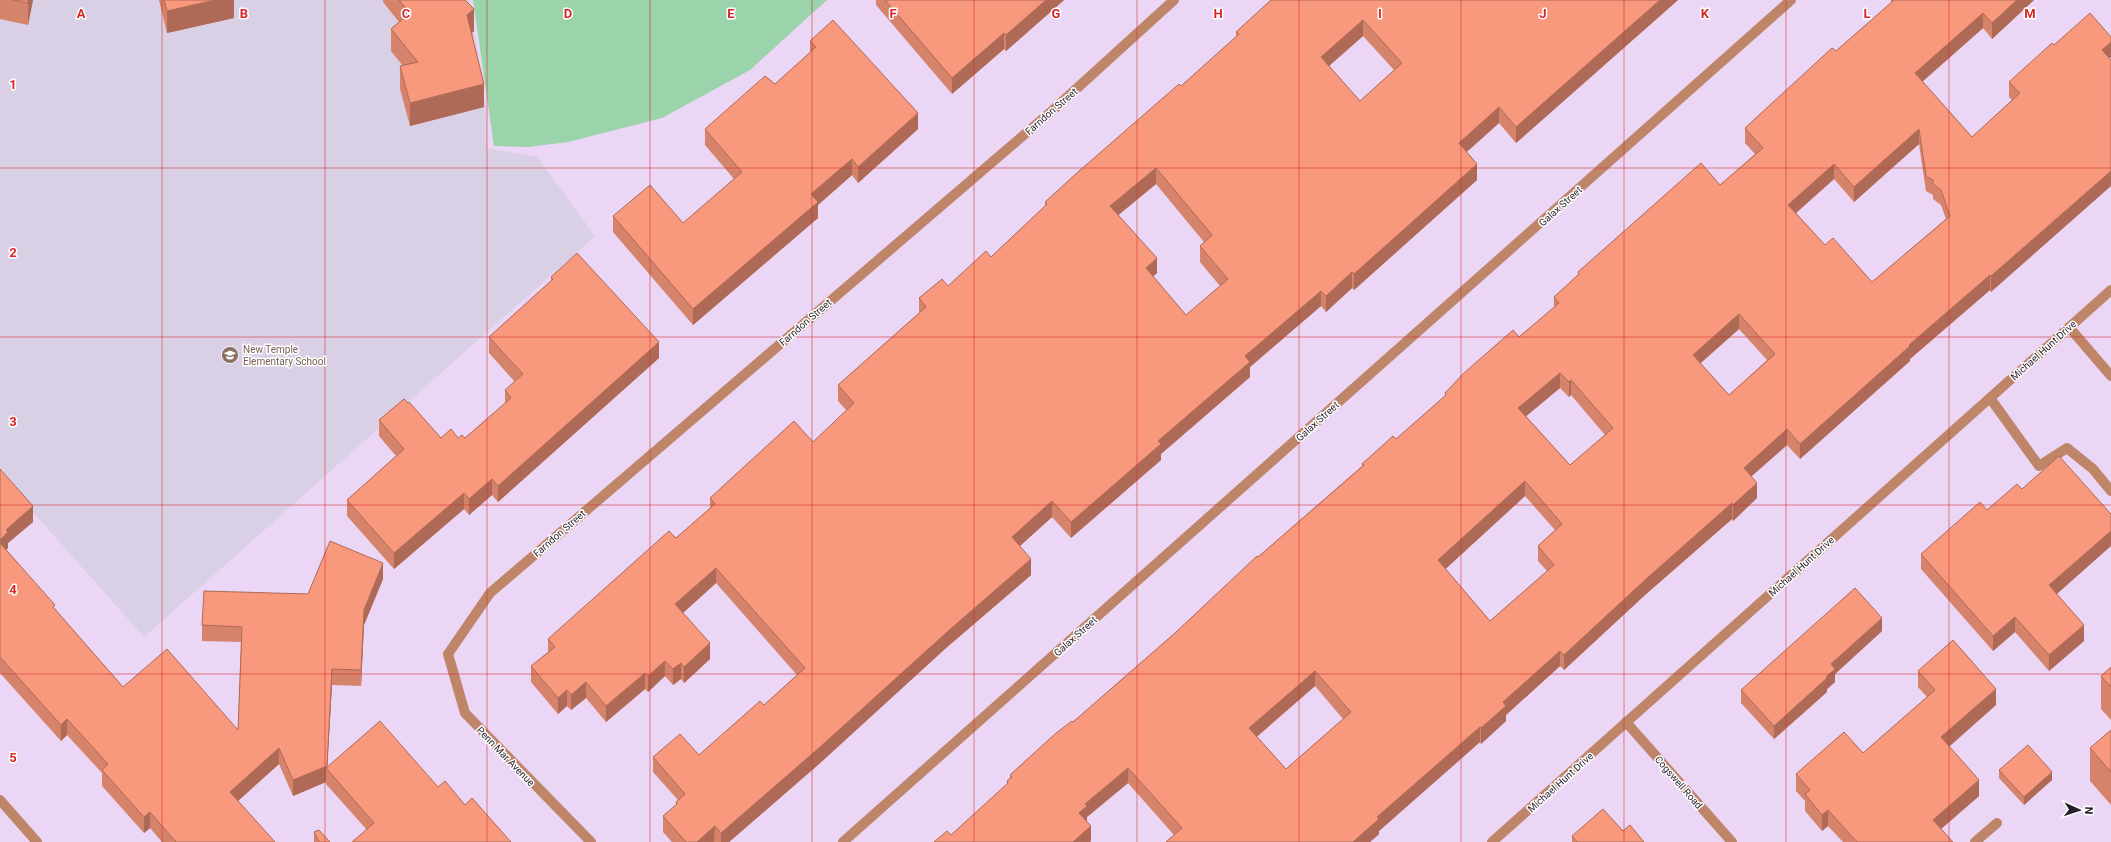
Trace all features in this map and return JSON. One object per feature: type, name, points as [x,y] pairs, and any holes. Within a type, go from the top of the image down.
[{"type":"street","name":"Farndon Street","points":[[448,654],[490,593],[1053,110],[1174,0]]},
{"type":"street","name":"Galax Street","points":[[844,842],[1791,0]]},
{"type":"street","name":"Michael Hunt Drive","points":[[1492,842],[2111,290]]},
{"type":"street","points":[[2069,327],[2111,376]]},
{"type":"street","points":[[1990,398],[2039,466],[2067,448],[2093,469],[2111,491]]},
{"type":"street","name":"Penn Mar Avenue","points":[[448,654],[465,713],[591,842]]},
{"type":"street","name":"Cogswell Road","points":[[1626,722],[1732,842]]},
{"type":"street","points":[[0,800],[37,842]]},
{"type":"street","points":[[1975,842],[1997,823]]},
{"type":"shaded area","name":"New Temple Elementary School","points":[[0,0],[470,0],[487,119],[487,148],[537,157],[595,236],[144,637],[0,475]]},
{"type":"green space","points":[[473,0],[827,0],[750,70],[662,118],[568,142],[528,147],[494,146]]},
{"type":"building","points":[[13,0],[28,0],[28,3]]},
{"type":"building","points":[[164,0],[215,0],[167,11]]},
{"type":"building","points":[[399,0],[465,0],[474,9],[467,15],[484,84],[410,103],[400,66],[418,62],[391,29],[410,13]]},
{"type":"building","points":[[885,0],[1046,0],[1006,35],[1004,33],[952,78]]},
{"type":"building","points":[[1271,0],[1660,0],[1516,127],[1499,107],[1459,143],[1477,164],[1354,274],[1352,272],[1326,296],[1321,291],[1245,356],[1250,362],[1158,441],[1161,444],[1071,522],[1052,501],[1012,537],[1031,559],[946,633],[819,748],[721,833],[715,826],[697,842],[686,842],[663,816],[677,804],[676,802],[685,794],[653,757],[680,734],[699,755],[760,701],[764,705],[805,668],[716,568],[675,604],[710,643],[684,667],[681,663],[673,669],[665,661],[648,676],[645,673],[606,706],[586,682],[571,695],[567,690],[558,698],[531,666],[555,647],[548,639],[669,531],[676,538],[715,504],[710,498],[794,421],[813,442],[854,403],[838,385],[926,307],[919,298],[942,279],[948,286],[986,251],[991,257],[1047,204],[1045,202],[1179,84],[1181,86],[1239,34],[1236,32]],"holes":[[[1363,20],[1402,63],[1360,101],[1321,57]],[[1156,168],[1212,235],[1200,246],[1228,279],[1186,315],[1146,268],[1157,258],[1110,206]]]},
{"type":"building","points":[[2017,0],[1992,23],[1983,13],[1915,73],[1972,137],[2020,93],[2009,82],[2052,43],[2054,45],[2090,13],[2111,37],[2111,42],[2102,50],[2111,60],[2111,171],[1991,276],[1990,275],[1909,345],[1910,346],[1800,444],[1787,429],[1744,468],[1757,483],[1733,505],[1732,503],[1645,580],[1564,655],[1560,651],[1503,702],[1506,706],[1377,817],[1379,819],[1353,842],[1166,842],[1182,828],[1128,768],[1085,804],[1087,806],[1079,813],[1091,826],[1073,842],[934,842],[947,831],[951,835],[1008,783],[1007,781],[1012,777],[1010,775],[1055,734],[1072,721],[1073,722],[1175,633],[1257,556],[1258,557],[1364,465],[1362,464],[1393,436],[1396,439],[1446,395],[1445,393],[1464,373],[1513,330],[1519,337],[1559,303],[1554,297],[1579,274],[1578,272],[1701,163],[1720,185],[1763,148],[1745,128],[1832,48],[1836,51],[1893,1]],"holes":[[[1919,129],[1926,176],[1933,180],[1933,184],[1941,190],[1950,216],[1872,282],[1833,238],[1825,245],[1788,205],[1834,164],[1854,187]],[[1739,314],[1775,354],[1729,395],[1693,355]],[[1560,373],[1569,382],[1571,380],[1613,428],[1570,465],[1518,408]],[[1525,481],[1562,524],[1538,546],[1554,565],[1490,621],[1438,560]],[[1315,671],[1351,712],[1286,769],[1249,728]]]},
{"type":"building","points":[[833,20],[918,113],[858,167],[852,159],[811,194],[818,202],[693,309],[613,216],[650,185],[683,223],[742,172],[705,129],[765,76],[775,84],[816,47],[810,41]]},
{"type":"building","points":[[577,253],[659,342],[498,486],[492,479],[469,499],[464,493],[394,553],[347,500],[404,449],[379,420],[404,399],[408,403],[409,402],[441,438],[451,429],[458,438],[462,435],[465,438],[511,398],[505,390],[523,374],[489,337],[553,279],[551,277]]},
{"type":"building","points":[[2059,456],[2111,514],[2111,531],[2049,585],[2084,625],[2049,655],[2015,617],[1993,636],[1921,554],[1980,502],[1987,510],[2017,484],[2022,489]]},
{"type":"building","points":[[0,469],[33,506],[6,530],[8,532],[0,540]]},
{"type":"building","points":[[330,541],[383,563],[364,610],[361,670],[332,669],[327,766],[293,780],[279,748],[230,792],[275,842],[176,842],[150,812],[144,817],[102,770],[108,764],[67,719],[61,725],[0,657],[0,543],[55,605],[53,607],[123,687],[167,649],[238,730],[242,627],[202,625],[204,591],[308,594]]},
{"type":"building","points":[[1855,588],[1882,618],[1831,664],[1835,669],[1826,677],[1827,678],[1774,726],[1741,690]]},
{"type":"building","points":[[1953,640],[1996,689],[1941,737],[1979,780],[1933,820],[1953,842],[1857,842],[1828,810],[1822,815],[1805,794],[1810,790],[1796,774],[1844,732],[1863,753],[1935,690],[1918,671]]},
{"type":"building","points":[[2111,667],[2111,687],[2101,676]]},
{"type":"building","points":[[380,721],[438,787],[445,781],[465,805],[472,798],[511,842],[352,842],[374,823],[326,768]]},
{"type":"building","points":[[2111,730],[2111,772],[2090,748]]},
{"type":"building","points":[[2028,745],[2052,772],[2024,797],[1999,770]]},
{"type":"building","points":[[1603,809],[1623,831],[1630,825],[1644,842],[1577,842],[1572,836]]},
{"type":"building","points":[[319,830],[330,842],[319,842],[314,832]]},
{"type":"place","name":"New Temple Elementary School","points":[[230,355]]}]
